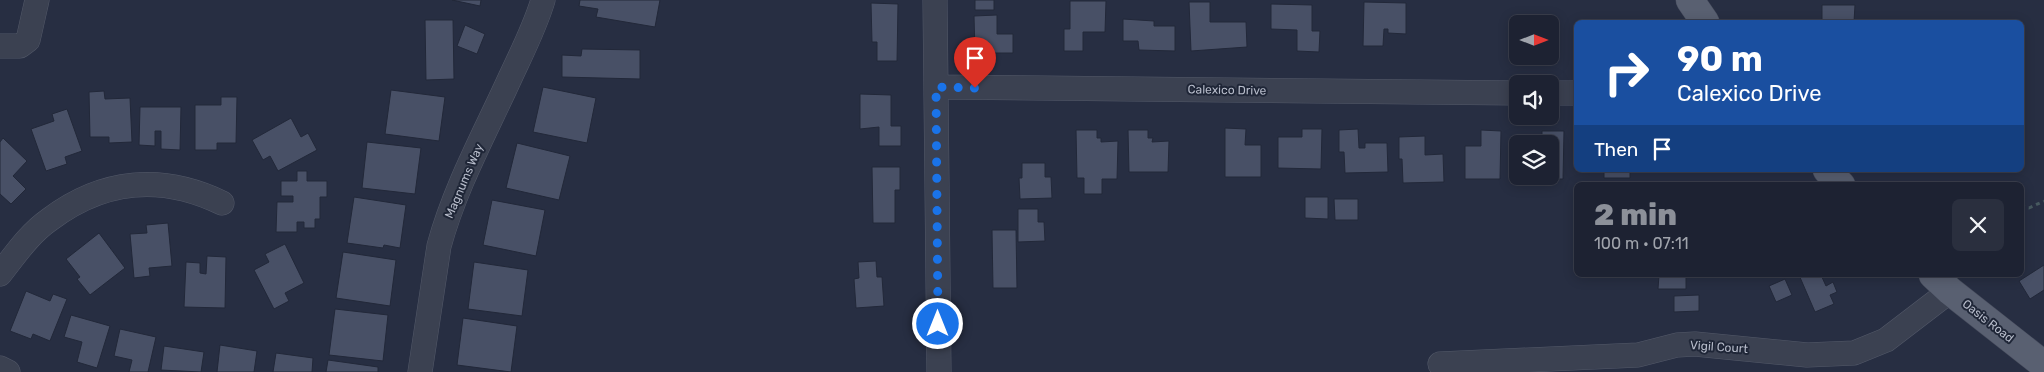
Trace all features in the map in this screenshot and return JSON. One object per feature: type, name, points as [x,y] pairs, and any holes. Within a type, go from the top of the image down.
[{"type":"main road","points":[[1690,0],[1704,20]]},
{"type":"main road","points":[[1829,172],[1838,182]]},
{"type":"main road","name":"Oasis Road","points":[[1941,283],[2044,365]]},
{"type":"street","points":[[0,46],[20,46],[28,40],[37,0]]},
{"type":"street","name":"Magnums Way","points":[[420,372],[431,293],[443,230],[463,179],[529,37],[543,0]]},
{"type":"street","points":[[936,0],[939,372]]},
{"type":"street","name":"Calexico Drive","points":[[936,87],[1509,92]]},
{"type":"street","points":[[1559,93],[1574,93]]},
{"type":"street","points":[[0,274],[21,246],[48,220],[86,196],[102,191],[137,185],[168,185],[197,192],[222,203]]},
{"type":"street","name":"Vigil Court","points":[[1440,364],[1638,355],[1677,345],[1695,344],[1807,355],[1854,353],[1886,340],[1941,283]]},
{"type":"street","points":[[0,368],[8,372]]},
{"type":"path","points":[[2024,207],[2029,208],[2044,201]]},
{"type":"building","points":[[452,0],[481,0],[480,6]]},
{"type":"building","points":[[580,0],[660,0],[655,27],[596,17],[598,9],[579,6]]},
{"type":"building","points":[[975,0],[994,0],[994,10],[975,10]]},
{"type":"building","points":[[1070,1],[1106,1],[1105,32],[1083,32],[1083,51],[1064,51],[1064,29],[1070,29]]},
{"type":"building","points":[[1189,2],[1210,2],[1210,22],[1246,22],[1247,47],[1191,51]]},
{"type":"building","points":[[1364,2],[1406,3],[1406,34],[1388,33],[1388,29],[1384,29],[1383,46],[1363,46]]},
{"type":"building","points":[[871,3],[898,4],[897,61],[877,61],[877,42],[872,42]]},
{"type":"building","points":[[1271,4],[1312,5],[1312,31],[1320,31],[1319,52],[1297,51],[1297,30],[1271,29]]},
{"type":"building","points":[[1822,5],[1855,5],[1854,20],[1822,20]]},
{"type":"building","points":[[997,15],[997,34],[1013,34],[1013,53],[975,53],[974,16]]},
{"type":"building","points":[[1123,19],[1154,21],[1154,26],[1175,26],[1175,51],[1139,50],[1138,41],[1123,41]]},
{"type":"building","points":[[425,20],[453,20],[454,79],[426,80]]},
{"type":"building","points":[[465,25],[485,34],[477,54],[457,46]]},
{"type":"building","points":[[582,49],[640,50],[640,79],[562,77],[562,55],[581,56]]},
{"type":"building","points":[[543,87],[596,98],[587,143],[533,132]]},
{"type":"building","points":[[391,90],[445,97],[439,141],[385,134]]},
{"type":"building","points":[[104,91],[105,99],[130,98],[132,142],[109,143],[109,137],[90,137],[89,92]]},
{"type":"building","points":[[860,94],[891,95],[891,126],[901,126],[901,146],[879,146],[879,127],[860,129]]},
{"type":"building","points":[[221,97],[237,97],[236,143],[217,143],[217,150],[195,150],[195,105],[221,105]]},
{"type":"building","points":[[140,107],[181,107],[180,150],[161,149],[161,131],[155,131],[155,146],[139,145]]},
{"type":"building","points":[[67,109],[82,151],[65,157],[67,164],[46,171],[31,129],[54,121],[52,114]]},
{"type":"building","points":[[291,118],[301,137],[308,133],[317,150],[278,171],[270,156],[263,160],[252,140]]},
{"type":"building","points":[[1225,128],[1246,129],[1245,145],[1261,145],[1261,177],[1225,177]]},
{"type":"building","points":[[1302,129],[1322,129],[1321,169],[1278,168],[1278,137],[1302,137]]},
{"type":"building","points":[[1358,129],[1359,148],[1365,148],[1365,143],[1387,143],[1388,172],[1345,173],[1344,152],[1339,152],[1339,130]]},
{"type":"building","points":[[1076,130],[1097,130],[1097,138],[1101,138],[1101,142],[1118,141],[1117,179],[1102,179],[1102,194],[1084,194],[1084,178],[1077,178]]},
{"type":"building","points":[[1128,130],[1148,130],[1148,138],[1153,138],[1152,142],[1169,141],[1168,172],[1129,172]]},
{"type":"building","points":[[1481,130],[1501,131],[1500,179],[1465,179],[1465,146],[1481,146]]},
{"type":"building","points":[[1542,131],[1564,131],[1563,179],[1559,179],[1559,135],[1542,135]]},
{"type":"building","points":[[1425,136],[1425,155],[1443,154],[1444,182],[1403,183],[1402,159],[1399,159],[1399,137]]},
{"type":"building","points":[[3,138],[27,161],[13,176],[26,189],[11,204],[0,194],[0,142]]},
{"type":"building","points":[[367,142],[421,148],[415,194],[362,188]]},
{"type":"building","points":[[517,143],[570,156],[559,200],[506,188]]},
{"type":"building","points":[[1022,163],[1045,163],[1045,177],[1051,177],[1052,198],[1020,199],[1019,178],[1022,178]]},
{"type":"building","points":[[872,167],[900,167],[900,190],[895,190],[895,223],[873,223]]},
{"type":"building","points":[[297,171],[307,171],[307,181],[327,181],[327,197],[320,197],[320,219],[315,219],[315,228],[304,228],[304,222],[297,222],[297,232],[276,232],[277,202],[293,202],[293,196],[281,196],[281,181],[297,181]]},
{"type":"building","points":[[1604,172],[1630,172],[1630,178],[1604,178]]},
{"type":"building","points":[[354,197],[406,205],[400,248],[384,245],[383,248],[347,243]]},
{"type":"building","points":[[1305,197],[1328,197],[1328,219],[1305,218]]},
{"type":"building","points":[[1334,199],[1358,199],[1358,220],[1335,220]]},
{"type":"building","points":[[492,200],[545,210],[536,256],[483,245]]},
{"type":"building","points":[[1018,209],[1038,209],[1038,222],[1044,222],[1045,241],[1018,242]]},
{"type":"building","points":[[168,223],[172,266],[149,268],[150,276],[134,278],[130,234],[147,233],[146,225]]},
{"type":"building","points":[[992,230],[1016,230],[1017,288],[993,288]]},
{"type":"building","points":[[99,233],[125,268],[90,295],[77,279],[80,277],[66,259]]},
{"type":"building","points":[[285,244],[304,283],[285,293],[289,301],[274,309],[254,270],[269,262],[265,254]]},
{"type":"building","points":[[343,252],[396,260],[390,306],[336,298]]},
{"type":"building","points":[[207,256],[226,257],[225,308],[184,307],[186,262],[200,263],[200,273],[206,274]]},
{"type":"building","points":[[876,261],[877,277],[882,277],[884,306],[856,308],[854,279],[859,278],[858,262]]},
{"type":"building","points":[[474,262],[528,270],[522,316],[468,309]]},
{"type":"building","points":[[2044,265],[2044,290],[2030,299],[2019,281]]},
{"type":"building","points":[[1659,277],[1686,277],[1686,289],[1658,289]]},
{"type":"building","points":[[1800,277],[1822,277],[1826,286],[1833,282],[1837,292],[1830,295],[1834,304],[1815,312]]},
{"type":"building","points":[[1785,279],[1792,295],[1776,302],[1769,286]]},
{"type":"building","points":[[26,291],[50,301],[53,294],[67,299],[50,341],[33,334],[31,339],[10,331]]},
{"type":"building","points":[[1699,295],[1699,311],[1674,312],[1674,296]]},
{"type":"building","points":[[335,309],[388,315],[383,361],[329,355]]},
{"type":"building","points":[[71,315],[110,326],[97,368],[77,362],[82,342],[64,337]]},
{"type":"building","points":[[463,318],[517,326],[511,372],[457,365]]},
{"type":"building","points":[[120,329],[156,337],[148,372],[129,372],[132,360],[114,356]]},
{"type":"building","points":[[220,345],[257,351],[254,372],[217,372]]},
{"type":"building","points":[[164,346],[204,352],[201,372],[161,370]]},
{"type":"building","points":[[276,353],[313,358],[312,372],[273,372]]},
{"type":"building","points":[[328,360],[378,367],[378,372],[326,372]]},
{"type":"route","points":[[938,324],[936,87],[975,88]]}]
